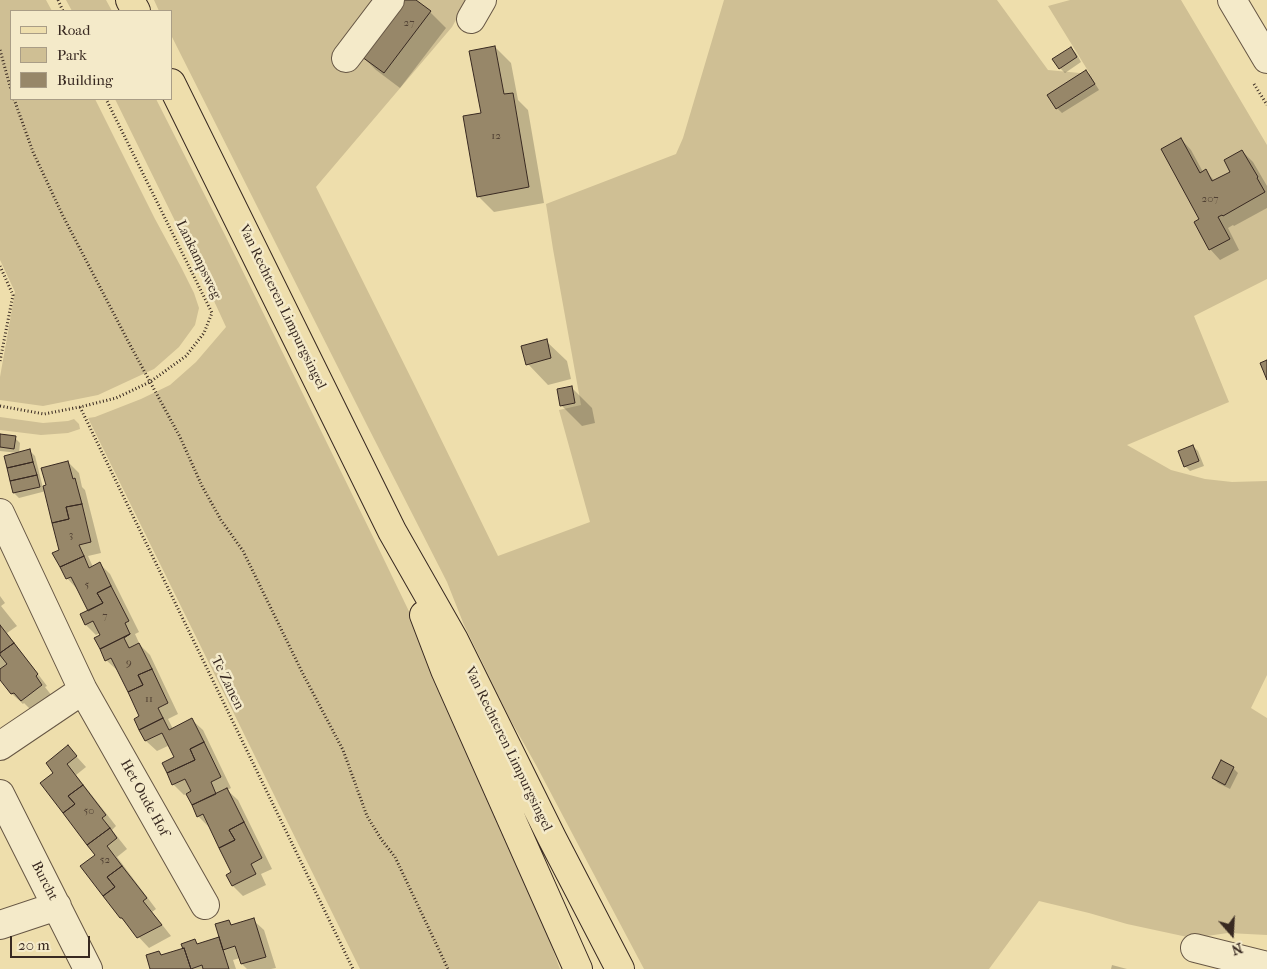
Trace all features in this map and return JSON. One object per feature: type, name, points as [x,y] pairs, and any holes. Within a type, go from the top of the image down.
[{"type":"main road","name":"Van Rechteren Limpurgsingel","points":[[172,85],[392,531],[454,640],[552,838],[620,969]]},
{"type":"main road","name":"Van Rechteren Limpurgsingel","points":[[392,531],[445,670],[578,969]]},
{"type":"street","points":[[346,58],[390,0]]},
{"type":"street","points":[[1232,0],[1267,59]]},
{"type":"street","name":"Het Oude Hof","points":[[0,513],[83,690],[204,906]]},
{"type":"street","points":[[0,746],[83,690]]},
{"type":"street","name":"Burcht","points":[[0,794],[88,969]]},
{"type":"street","points":[[0,925],[57,906]]},
{"type":"street","points":[[1195,948],[1267,966]]},
{"type":"path","points":[[0,50],[10,86]]},
{"type":"path","points":[[14,100],[33,152],[63,216],[180,437],[202,486],[243,551],[303,674],[343,750],[367,816],[395,857],[448,969]]},
{"type":"path","name":"Lankampsweg","points":[[0,406],[44,414],[116,398],[150,382],[186,356],[204,333],[212,313],[106,100]]},
{"type":"path","points":[[0,266],[13,295],[0,361]]},
{"type":"path","name":"Te Zanen","points":[[80,407],[353,969]]},
{"type":"green space","points":[[0,0],[46,0],[51,10],[10,10],[10,100],[96,100],[194,293],[199,308],[195,325],[179,347],[154,369],[98,395],[43,406],[0,400],[0,377],[15,292],[0,260]]},
{"type":"green space","points":[[66,0],[106,0],[111,10],[71,10]]},
{"type":"green space","points":[[154,0],[467,0],[452,27],[316,187],[498,556],[590,522],[559,410],[581,405],[546,204],[676,154],[683,138],[724,0],[997,0],[1048,70],[1090,74],[1048,6],[1070,0],[1181,0],[1267,145],[1267,279],[1194,316],[1229,402],[1127,445],[1171,470],[1205,479],[1232,482],[1267,481],[1267,675],[1251,708],[1267,718],[1267,935],[1228,933],[1192,938],[1127,924],[1039,901],[989,969],[644,969],[510,719],[464,625],[447,582],[172,37],[172,10],[159,10]]},
{"type":"green space","points":[[115,100],[157,100],[225,235],[445,686],[516,849],[560,969],[360,969],[88,418],[141,399],[170,385],[196,362],[226,327]]},
{"type":"green space","points":[[0,417],[43,423],[74,419],[79,424],[80,429],[68,433],[41,435],[0,430]]},
{"type":"building","points":[[399,0],[416,0],[431,11],[384,73],[358,54]]},
{"type":"building","points":[[495,46],[504,94],[513,93],[529,187],[477,197],[463,116],[481,113],[469,51]]},
{"type":"building","points":[[1071,47],[1077,57],[1059,69],[1052,59]]},
{"type":"building","points":[[1086,70],[1095,84],[1056,109],[1047,95]]},
{"type":"building","points":[[1181,138],[1200,173],[1206,169],[1212,181],[1230,172],[1224,160],[1242,150],[1265,192],[1218,217],[1230,239],[1209,250],[1194,222],[1199,219],[1161,149]]},
{"type":"building","points":[[547,339],[551,358],[526,365],[521,346]]},
{"type":"building","points":[[1267,360],[1267,380],[1260,363]]},
{"type":"building","points":[[572,386],[575,403],[560,406],[557,389]]},
{"type":"building","points":[[0,434],[16,436],[14,449],[0,447]]},
{"type":"building","points":[[1193,445],[1199,461],[1184,467],[1178,451]]},
{"type":"building","points":[[30,449],[33,462],[7,468],[4,456]]},
{"type":"building","points":[[68,461],[82,504],[66,507],[69,519],[52,523],[43,486],[46,485],[41,468]]},
{"type":"building","points":[[33,462],[37,475],[10,481],[7,468]]},
{"type":"building","points":[[37,475],[40,487],[13,493],[10,481]]},
{"type":"building","points":[[82,504],[91,542],[79,545],[84,556],[60,567],[52,553],[59,550],[52,523],[69,519],[66,507]]},
{"type":"building","points":[[84,556],[89,568],[100,562],[111,586],[97,593],[103,603],[88,611],[71,577],[66,579],[60,567]]},
{"type":"building","points":[[111,586],[129,621],[125,623],[130,634],[100,649],[94,638],[100,635],[93,621],[85,625],[80,614],[103,603],[97,593]]},
{"type":"building","points":[[0,625],[14,643],[0,653]]},
{"type":"building","points":[[130,634],[124,638],[129,648],[139,643],[152,669],[138,675],[143,685],[128,692],[111,658],[105,661],[100,649]]},
{"type":"building","points":[[14,643],[38,674],[36,676],[42,685],[21,701],[14,693],[11,694],[0,680],[0,669],[7,664],[0,653]]},
{"type":"building","points":[[152,669],[168,703],[158,708],[163,718],[139,730],[134,719],[139,716],[128,692],[143,685],[138,675]]},
{"type":"building","points":[[163,718],[169,730],[192,718],[204,742],[190,749],[195,760],[167,773],[162,763],[174,757],[162,733],[145,741],[139,730]]},
{"type":"building","points":[[204,742],[221,777],[211,782],[216,794],[192,805],[186,794],[191,791],[185,779],[172,785],[167,773],[195,760],[190,749]]},
{"type":"building","points":[[68,745],[77,756],[67,764],[83,785],[68,796],[75,804],[63,813],[40,783],[53,773],[46,763]]},
{"type":"building","points":[[1221,760],[1234,767],[1225,785],[1212,778]]},
{"type":"building","points":[[83,785],[106,815],[102,818],[110,828],[87,845],[63,813],[75,804],[68,796]]},
{"type":"building","points":[[227,788],[244,822],[229,830],[235,840],[219,848],[203,814],[197,817],[192,805]]},
{"type":"building","points":[[244,822],[262,858],[251,864],[256,874],[232,886],[226,875],[231,872],[219,848],[235,840],[229,830]]},
{"type":"building","points":[[110,828],[117,838],[107,846],[122,866],[107,877],[115,887],[103,896],[80,866],[95,855],[87,845]]},
{"type":"building","points":[[122,866],[147,898],[143,901],[162,925],[137,938],[103,896],[115,887],[107,877]]},
{"type":"building","points":[[254,918],[266,957],[241,964],[235,946],[223,950],[215,924],[229,920],[231,925]]},
{"type":"building","points":[[219,937],[229,969],[203,969],[202,965],[191,969],[181,944],[195,939],[197,944]]},
{"type":"building","points":[[184,948],[191,969],[150,969],[146,955],[159,951],[161,955]]}]
